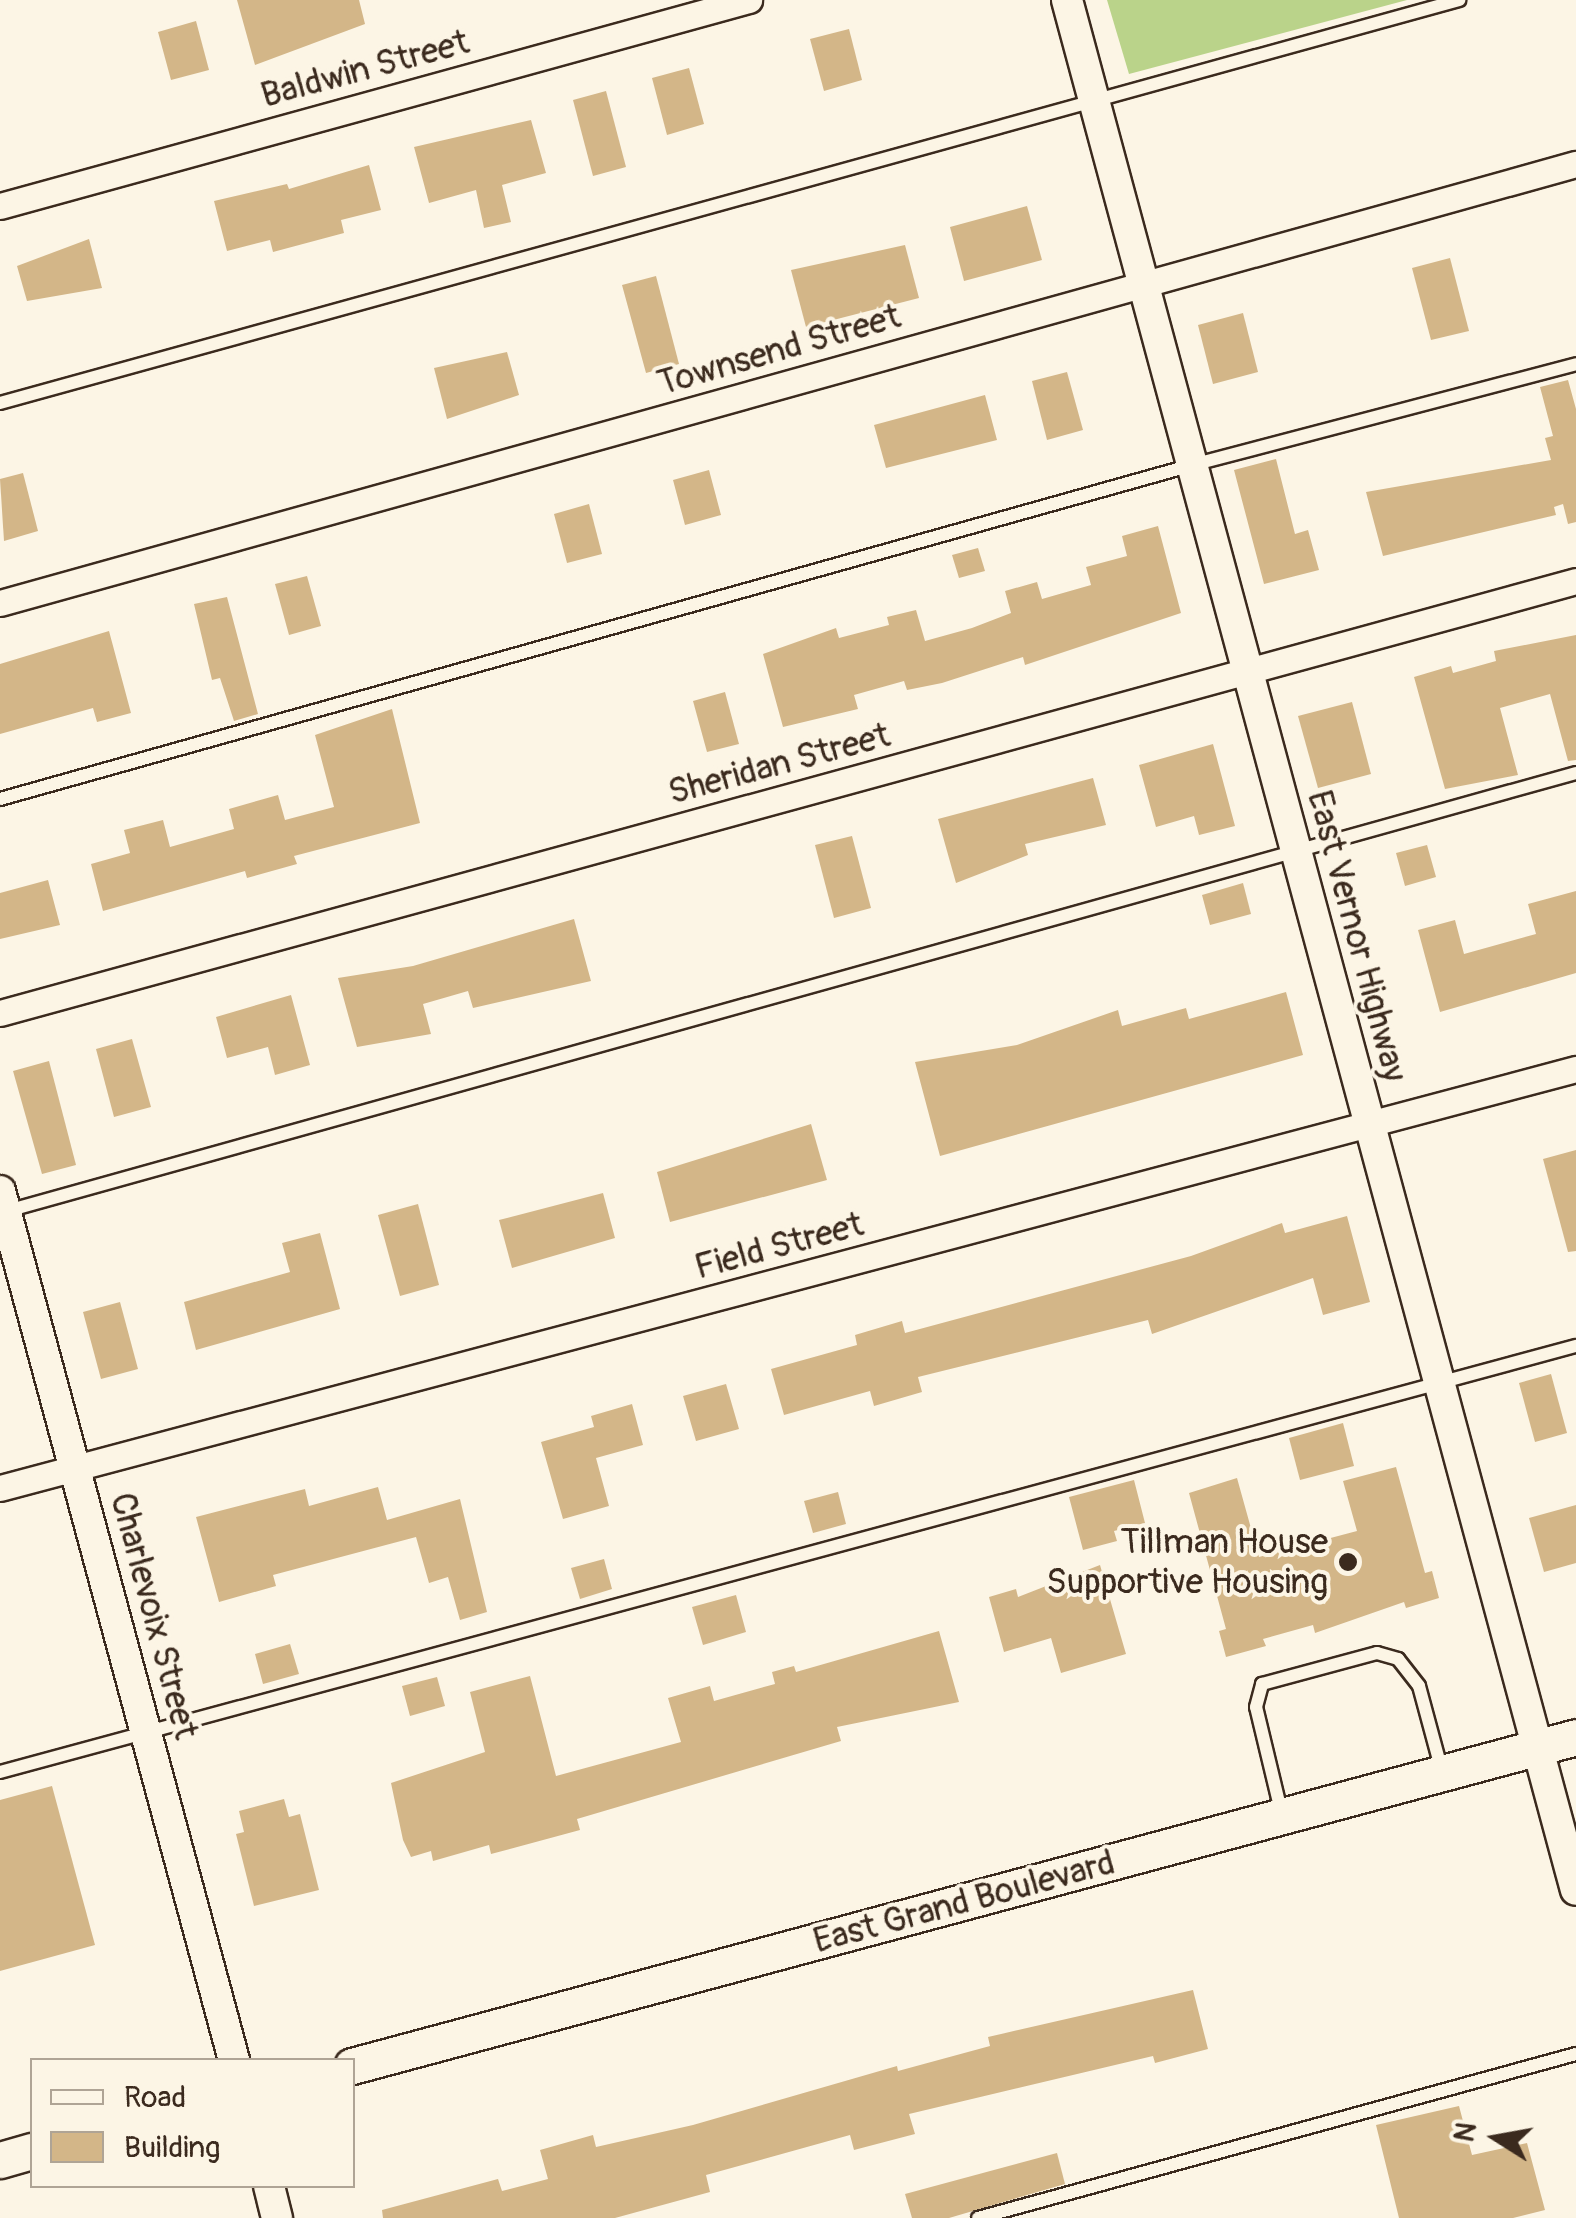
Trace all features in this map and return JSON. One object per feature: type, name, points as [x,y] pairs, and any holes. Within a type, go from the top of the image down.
[{"type":"main road","name":"East Grand Boulevard","points":[[355,2065],[1576,1737]]},
{"type":"main road","points":[[0,2160],[30,2152]]},
{"type":"street","name":"Baldwin Street","points":[[0,206],[749,0]]},
{"type":"street","name":"East Vernor Highway","points":[[1066,0],[1576,1890]]},
{"type":"street","name":"Townsend Street","points":[[0,602],[1142,281],[1576,164]]},
{"type":"street","name":"Sheridan Street","points":[[0,1013],[1576,580]]},
{"type":"street","name":"Field Street","points":[[0,1488],[1576,1068]]},
{"type":"street","name":"Charlevoix Street","points":[[2,1205],[233,2058]]},
{"type":"street","points":[[270,2188],[277,2218]]},
{"type":"lane","points":[[0,403],[1092,98],[1460,0]]},
{"type":"lane","points":[[0,800],[1192,465],[1576,364]]},
{"type":"lane","points":[[2,1205],[1576,773]]},
{"type":"lane","points":[[0,1772],[1576,1346]]},
{"type":"lane","points":[[1282,1816],[1256,1707],[1258,1691],[1262,1684],[1338,1663],[1377,1653],[1410,1667],[1443,1773]]},
{"type":"lane","points":[[978,2218],[1576,2054]]},
{"type":"green space","points":[[1107,0],[1407,0],[1129,74]]},
{"type":"building","points":[[237,0],[359,0],[365,24],[255,65]]},
{"type":"building","points":[[196,21],[209,70],[171,80],[158,32]]},
{"type":"building","points":[[849,29],[862,80],[824,91],[810,39]]},
{"type":"building","points":[[689,68],[704,124],[667,135],[652,78]]},
{"type":"building","points":[[606,91],[626,167],[593,176],[573,100]]},
{"type":"building","points":[[531,120],[546,173],[502,185],[511,222],[484,228],[476,190],[429,203],[414,147]]},
{"type":"building","points":[[369,165],[381,210],[341,220],[344,233],[273,252],[270,240],[227,251],[214,201],[287,184],[289,189]]},
{"type":"building","points":[[1027,206],[1042,260],[964,281],[950,227]]},
{"type":"building","points":[[89,239],[102,288],[27,301],[17,266]]},
{"type":"building","points":[[905,245],[919,298],[806,327],[791,270]]},
{"type":"building","points":[[1450,258],[1469,331],[1431,340],[1412,268]]},
{"type":"building","points":[[656,276],[679,364],[646,373],[622,285]]},
{"type":"building","points":[[1243,313],[1258,372],[1213,384],[1198,325]]},
{"type":"building","points":[[507,352],[519,395],[447,419],[434,368]]},
{"type":"building","points":[[1067,372],[1083,430],[1047,440],[1032,381]]},
{"type":"building","points":[[1568,380],[1576,409],[1576,522],[1568,524],[1563,504],[1554,507],[1556,515],[1383,556],[1366,492],[1551,460],[1545,438],[1553,436],[1540,387]]},
{"type":"building","points":[[985,395],[997,440],[886,468],[874,425]]},
{"type":"building","points":[[1276,459],[1295,534],[1308,530],[1319,570],[1264,584],[1234,470]]},
{"type":"building","points":[[709,470],[721,515],[685,525],[673,480]]},
{"type":"building","points":[[23,473],[38,531],[4,541],[0,479]]},
{"type":"building","points":[[589,504],[602,554],[567,563],[554,514]]},
{"type":"building","points":[[1158,526],[1181,613],[1025,665],[1023,657],[942,683],[907,690],[904,681],[854,695],[858,709],[783,727],[763,654],[836,628],[839,638],[889,625],[887,617],[916,610],[925,641],[972,628],[1011,613],[1005,591],[1037,582],[1042,599],[1091,585],[1086,567],[1127,556],[1122,536]]},
{"type":"building","points":[[978,548],[985,571],[959,578],[952,555]]},
{"type":"building","points":[[307,576],[321,626],[289,635],[275,584]]},
{"type":"building","points":[[227,597],[258,714],[234,721],[220,678],[212,680],[194,604]]},
{"type":"building","points":[[109,631],[131,713],[97,722],[93,708],[0,734],[0,664]]},
{"type":"building","points":[[1576,635],[1576,760],[1568,761],[1550,694],[1500,708],[1518,775],[1445,789],[1414,677],[1451,666],[1453,673],[1496,661],[1494,651]]},
{"type":"building","points":[[725,692],[739,744],[707,752],[693,701]]},
{"type":"building","points":[[1352,702],[1371,774],[1318,788],[1298,716]]},
{"type":"building","points":[[392,709],[420,823],[294,856],[297,864],[247,878],[245,871],[103,911],[91,864],[130,853],[124,830],[163,820],[170,847],[234,829],[229,809],[278,795],[285,820],[334,807],[315,735]]},
{"type":"building","points":[[1213,744],[1235,826],[1199,835],[1194,816],[1156,827],[1139,765]]},
{"type":"building","points":[[1093,778],[1106,825],[1025,844],[1028,855],[956,883],[938,819]]},
{"type":"building","points":[[852,836],[871,908],[834,918],[815,845]]},
{"type":"building","points":[[1427,845],[1436,877],[1405,886],[1396,853]]},
{"type":"building","points":[[48,880],[60,925],[0,939],[0,893]]},
{"type":"building","points":[[1243,883],[1251,914],[1210,925],[1202,895]]},
{"type":"building","points":[[1576,891],[1576,973],[1440,1012],[1418,930],[1455,920],[1464,954],[1536,934],[1528,904]]},
{"type":"building","points":[[574,919],[591,981],[473,1008],[468,991],[423,1004],[431,1034],[357,1047],[338,978],[413,966]]},
{"type":"building","points":[[1286,992],[1303,1055],[940,1156],[915,1062],[1017,1045],[1118,1010],[1122,1026],[1186,1008],[1189,1019]]},
{"type":"building","points":[[291,995],[310,1065],[275,1075],[268,1047],[227,1058],[216,1017]]},
{"type":"building","points":[[132,1039],[151,1107],[114,1117],[96,1049]]},
{"type":"building","points":[[49,1061],[76,1165],[42,1174],[13,1071]]},
{"type":"building","points":[[811,1124],[827,1180],[670,1222],[657,1172]]},
{"type":"building","points":[[1576,1150],[1576,1251],[1568,1252],[1543,1159]]},
{"type":"building","points":[[603,1193],[615,1238],[512,1268],[499,1220]]},
{"type":"building","points":[[418,1204],[439,1285],[400,1296],[378,1215]]},
{"type":"building","points":[[1347,1216],[1370,1302],[1323,1315],[1313,1278],[1152,1334],[1148,1320],[918,1377],[922,1392],[874,1406],[870,1391],[784,1415],[771,1369],[857,1345],[855,1335],[902,1321],[905,1333],[1191,1256],[1282,1223],[1285,1233]]},
{"type":"building","points":[[320,1233],[340,1309],[196,1350],[184,1302],[290,1272],[282,1243]]},
{"type":"building","points":[[120,1302],[138,1369],[101,1379],[83,1312]]},
{"type":"building","points":[[1551,1374],[1567,1433],[1535,1442],[1519,1383]]},
{"type":"building","points":[[726,1384],[739,1429],[696,1441],[683,1396]]},
{"type":"building","points":[[632,1404],[643,1445],[596,1458],[609,1506],[563,1519],[541,1442],[594,1427],[591,1416]]},
{"type":"building","points":[[1343,1423],[1354,1466],[1300,1480],[1289,1438]]},
{"type":"building","name":"Tillman House Supportive Housing","points":[[1396,1467],[1425,1573],[1432,1571],[1439,1598],[1406,1608],[1404,1602],[1315,1633],[1313,1625],[1263,1639],[1266,1646],[1226,1657],[1219,1631],[1226,1629],[1189,1493],[1237,1478],[1259,1557],[1357,1531],[1343,1481]]},
{"type":"building","points":[[1134,1480],[1145,1523],[1114,1531],[1117,1541],[1083,1550],[1069,1497]]},
{"type":"building","points":[[378,1487],[387,1520],[460,1499],[487,1612],[460,1620],[448,1577],[429,1583],[416,1537],[273,1575],[276,1586],[219,1602],[196,1517],[305,1489],[309,1506]]},
{"type":"building","points":[[838,1492],[846,1524],[813,1533],[804,1501]]},
{"type":"building","points":[[1576,1505],[1576,1563],[1544,1572],[1529,1518]]},
{"type":"building","points":[[604,1559],[612,1589],[580,1599],[571,1568]]},
{"type":"building","points":[[1100,1565],[1126,1654],[1061,1673],[1051,1638],[1004,1652],[989,1597],[1016,1589],[1018,1597]]},
{"type":"building","points":[[736,1595],[746,1632],[703,1645],[692,1607]]},
{"type":"building","points":[[939,1631],[959,1702],[837,1727],[841,1741],[577,1819],[580,1830],[491,1854],[489,1845],[433,1861],[431,1851],[411,1857],[403,1840],[391,1783],[485,1752],[470,1692],[530,1676],[556,1776],[681,1742],[668,1698],[710,1686],[714,1701],[775,1684],[772,1672],[794,1666],[796,1672]]},
{"type":"building","points":[[290,1644],[299,1674],[263,1684],[255,1654]]},
{"type":"building","points":[[437,1677],[445,1706],[410,1716],[402,1686]]},
{"type":"building","points":[[52,1786],[95,1945],[0,1971],[0,1800]]},
{"type":"building","points":[[284,1799],[289,1817],[300,1814],[319,1890],[254,1906],[236,1834],[244,1832],[239,1811]]},
{"type":"building","points":[[1193,1990],[1208,2049],[1155,2063],[1153,2056],[909,2114],[915,2134],[854,2150],[850,2135],[706,2175],[710,2192],[615,2218],[383,2218],[382,2210],[498,2179],[502,2191],[548,2179],[540,2150],[593,2135],[596,2147],[693,2125],[897,2066],[898,2071],[990,2046],[988,2037]]},
{"type":"building","points":[[1459,2106],[1472,2155],[1527,2143],[1545,2210],[1513,2218],[1399,2218],[1376,2125]]},
{"type":"building","points":[[1057,2153],[1065,2184],[949,2218],[912,2218],[905,2194]]},
{"type":"place","name":"Tillman House Supportive Housing","points":[[1348,1562]]}]
